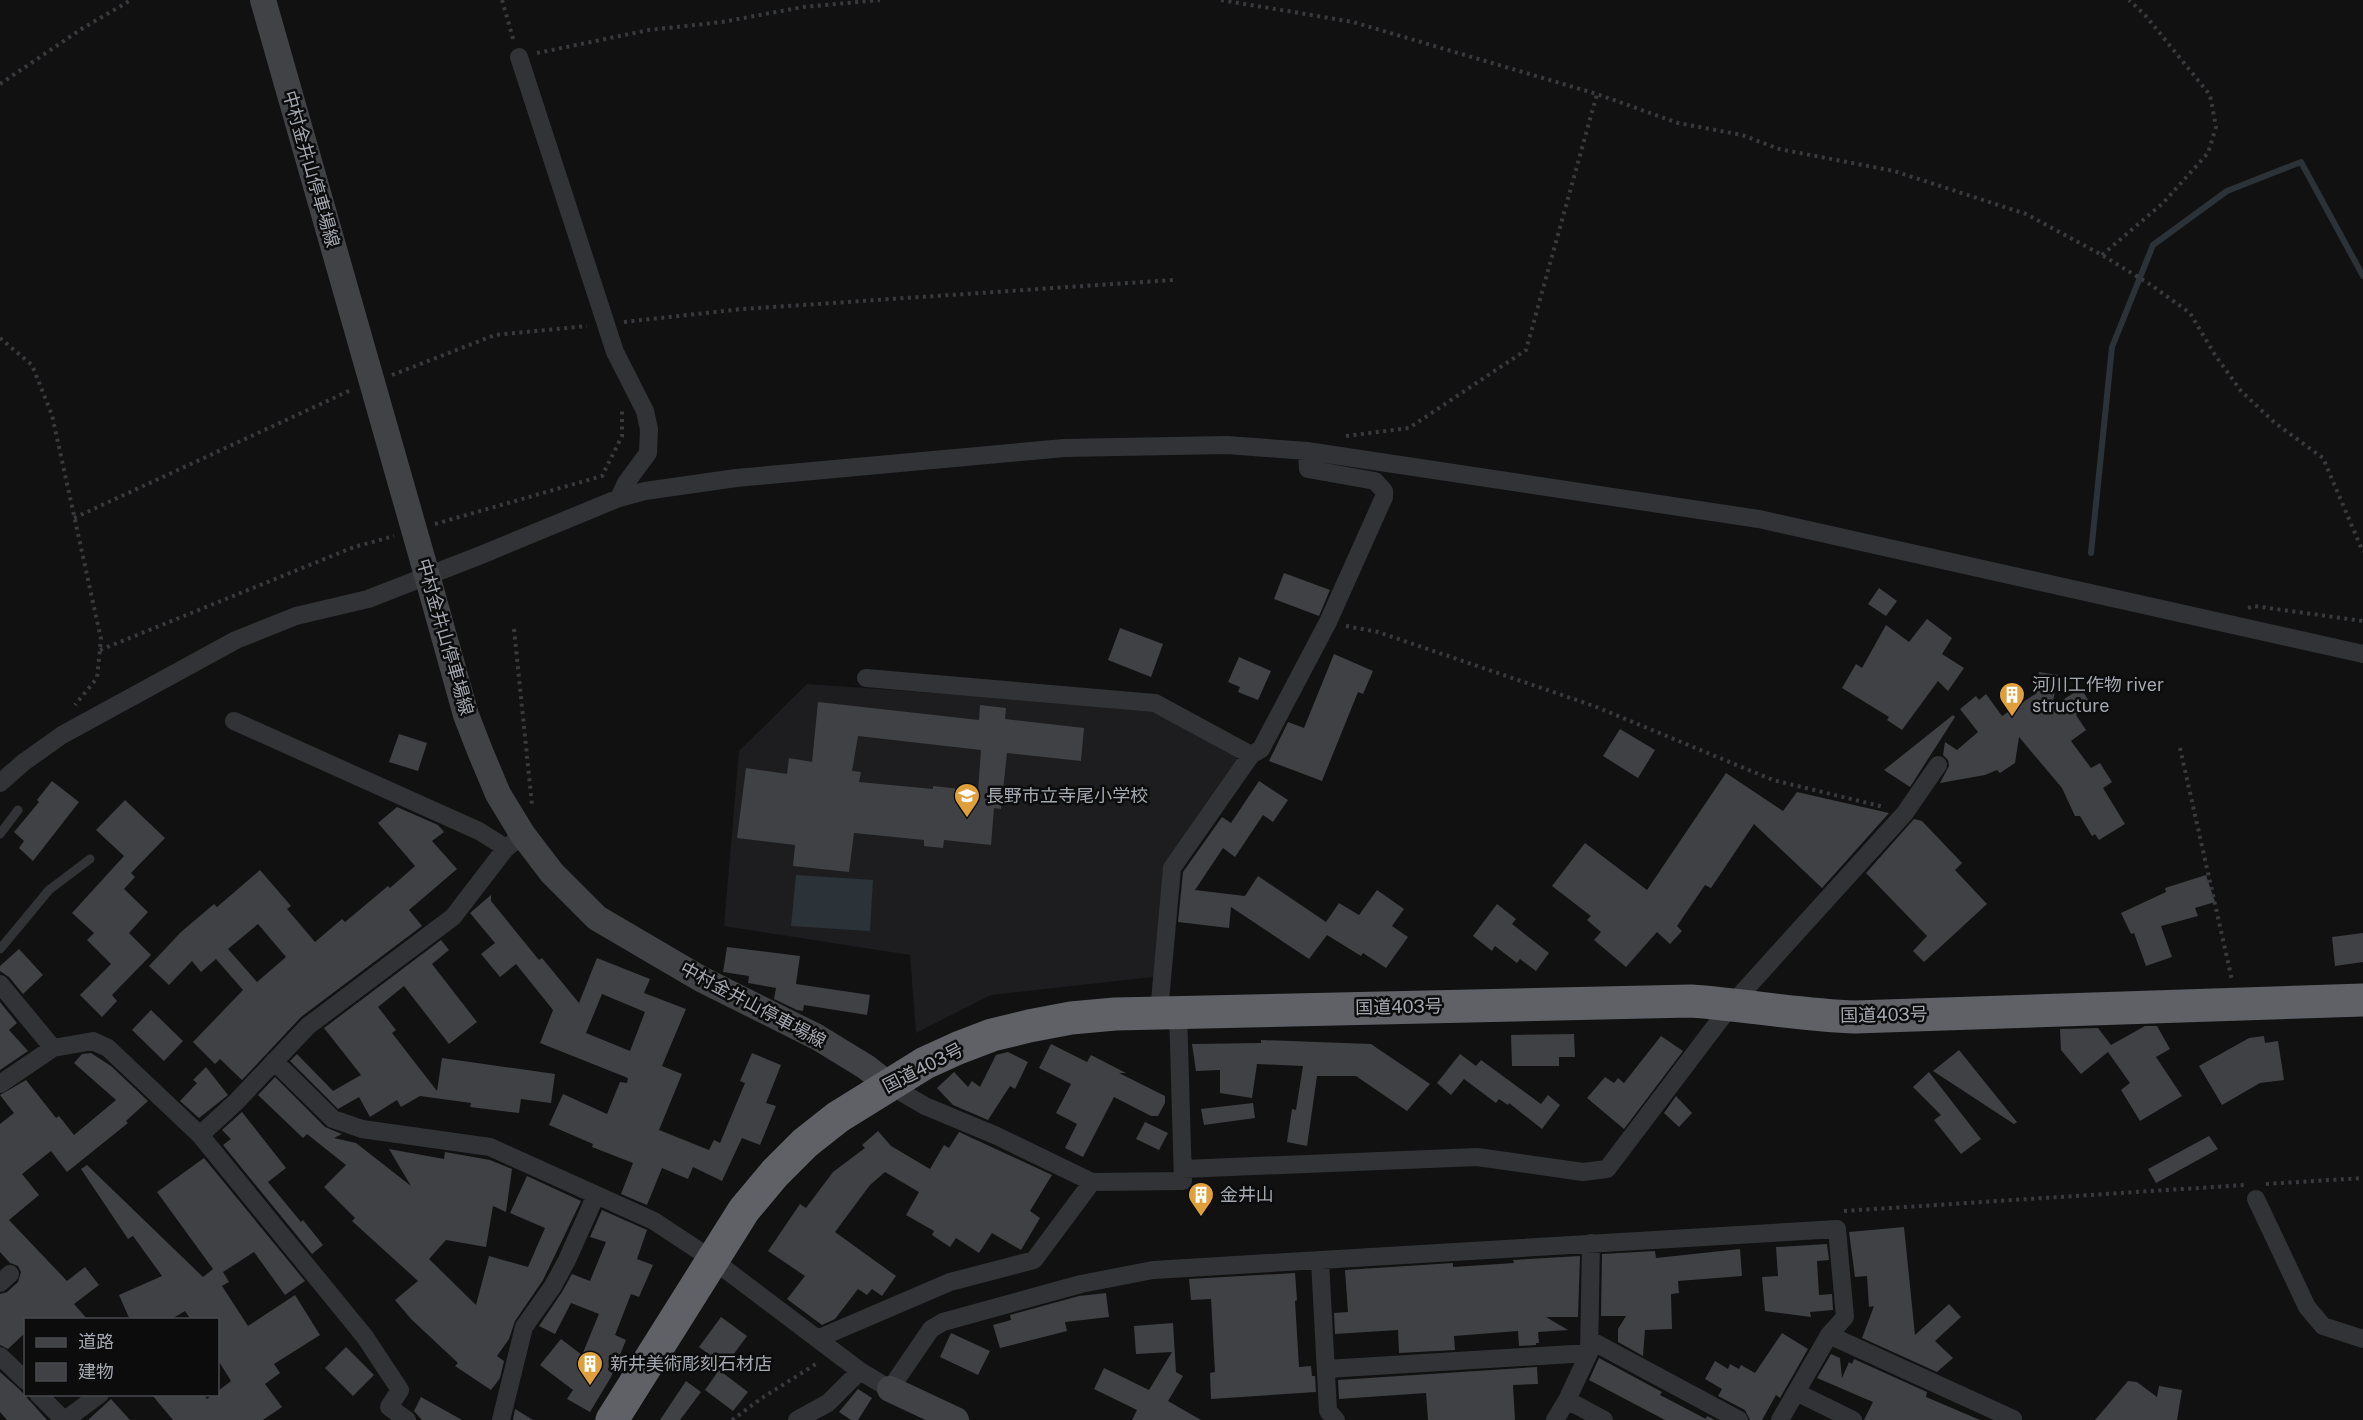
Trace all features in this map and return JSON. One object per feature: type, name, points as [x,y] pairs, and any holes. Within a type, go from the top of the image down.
[{"type":"highway","name":"国道403号","points":[[612,1420],[744,1210],[775,1173],[805,1143],[838,1117],[889,1084],[925,1063],[992,1035],[1071,1018],[1169,1012],[1680,1002],[1732,1004],[1811,1015],[1856,1017],[2363,1000]]},
{"type":"main road","name":"中村金井山停車場線","points":[[263,0],[466,715],[515,842],[552,873],[597,918],[701,980],[817,1037],[867,1067],[889,1084]]},
{"type":"main road","points":[[890,1389],[956,1420]]},
{"type":"street","points":[[519,57],[615,352],[645,411],[649,429],[648,453],[626,483],[620,498]]},
{"type":"street","points":[[0,783],[24,762],[62,735],[236,640],[296,616],[368,598],[424,568],[620,498],[645,491],[736,478],[1064,448],[1227,445],[1307,451],[1759,519],[2363,654]]},
{"type":"street","points":[[889,1084],[925,1106],[997,1136],[1092,1182],[1183,1181],[1169,1012],[1172,868],[1251,755],[1261,749],[1328,622],[1380,507],[1384,491],[1376,481],[1308,469],[1307,451]]},
{"type":"street","points":[[866,678],[1155,702],[1251,755]]},
{"type":"street","points":[[200,1135],[236,1102],[308,1026],[453,917],[515,842],[479,831],[234,721]]},
{"type":"street","points":[[1183,1169],[1477,1157],[1582,1172],[1607,1170],[1732,1004],[1905,813],[1938,765]]},
{"type":"street","points":[[0,984],[53,1048]]},
{"type":"street","points":[[0,1084],[53,1048],[93,1041],[108,1048],[200,1135],[365,1338],[400,1390],[385,1414],[407,1420]]},
{"type":"street","points":[[274,1061],[333,1119],[362,1129],[490,1147],[654,1221],[713,1260],[860,1371],[890,1389],[931,1329],[964,1315],[1081,1284],[1153,1270],[1837,1229],[1845,1317],[1828,1335],[1780,1420]]},
{"type":"street","points":[[817,1339],[950,1282],[1034,1260],[1092,1182]]},
{"type":"street","points":[[501,1420],[524,1327],[553,1286],[596,1195]]},
{"type":"street","points":[[2256,1199],[2307,1307],[2323,1326],[2363,1339]]},
{"type":"street","points":[[1555,1420],[1567,1401],[1590,1347],[1591,1243]]},
{"type":"street","points":[[1320,1260],[1329,1411],[1336,1420]]},
{"type":"street","points":[[1828,1335],[2013,1420]]},
{"type":"street","points":[[1326,1369],[1590,1347],[1739,1420]]},
{"type":"street","points":[[0,1356],[24,1379]]},
{"type":"street","points":[[797,1420],[828,1403],[860,1371]]},
{"type":"street","points":[[1796,1392],[1853,1420]]},
{"type":"street","points":[[40,1396],[64,1420],[99,1396]]},
{"type":"street","points":[[1567,1401],[1605,1420]]},
{"type":"lane","points":[[0,834],[18,810]]},
{"type":"lane","points":[[0,949],[49,890],[90,859]]},
{"type":"path","points":[[0,84],[83,28],[131,0]]},
{"type":"path","points":[[502,0],[519,57],[649,30],[722,22],[803,7],[880,0]]},
{"type":"path","points":[[1221,0],[1353,22],[1597,94],[1678,123],[1742,135],[1779,149],[1894,171],[2026,214],[2102,255],[2190,312],[2215,355],[2241,391],[2275,423],[2323,458],[2363,552]]},
{"type":"path","points":[[2102,255],[2163,203],[2186,178],[2208,153],[2216,127],[2210,95],[2145,15],[2129,0]]},
{"type":"path","points":[[1307,451],[1327,439],[1408,428],[1526,350],[1597,94]]},
{"type":"path","points":[[0,338],[32,365],[52,415],[101,639],[97,678],[68,714]]},
{"type":"path","points":[[2246,610],[2254,606],[2363,621]]},
{"type":"path","points":[[1328,622],[1377,632],[1594,706],[1773,780],[1905,813]]},
{"type":"path","points":[[514,629],[534,818],[515,842]]},
{"type":"path","points":[[2180,748],[2238,1005]]},
{"type":"shaded area","name":"長野市立寺尾小学校","points":[[807,684],[1152,708],[1235,754],[1241,770],[1163,869],[1161,976],[991,995],[916,1033],[910,955],[724,926],[739,751]]},
{"type":"shaded area","points":[[796,875],[873,880],[870,931],[791,926]]},
{"type":"building","points":[[1284,573],[1330,590],[1319,616],[1274,599]]},
{"type":"building","points":[[1879,588],[1897,601],[1886,616],[1868,604]]},
{"type":"building","points":[[1927,619],[1952,638],[1942,654],[1964,668],[1948,691],[1938,681],[1902,730],[1887,720],[1889,717],[1842,688],[1856,664],[1862,668],[1886,625],[1909,642]]},
{"type":"building","points":[[1120,628],[1163,644],[1151,677],[1108,660]]},
{"type":"building","points":[[1334,654],[1373,671],[1363,694],[1358,692],[1322,781],[1269,761],[1288,722],[1304,728]]},
{"type":"building","points":[[1239,657],[1271,671],[1258,700],[1238,692],[1240,687],[1228,682]]},
{"type":"building","points":[[2039,672],[2058,675],[2052,707],[2081,688],[2091,705],[2076,715],[2086,730],[2071,741],[2091,768],[2100,763],[2112,782],[2103,788],[2125,824],[2099,840],[2095,834],[2092,836],[2080,816],[2075,816],[2062,788],[2019,737],[2015,763],[2000,773],[1997,770],[1985,775],[1940,783],[1949,766],[1948,760],[1943,755],[1945,742],[1957,750],[1978,732],[1960,709],[1976,696],[1979,700],[1986,694],[2002,716],[2035,694]]},
{"type":"building","points":[[818,702],[979,720],[980,705],[1006,708],[1005,719],[1084,728],[1081,761],[1007,753],[1001,809],[994,808],[991,845],[944,840],[943,848],[924,846],[924,840],[854,833],[849,872],[793,866],[795,845],[737,838],[746,768],[787,774],[789,758],[812,762]],"holes":[[[858,736],[981,750],[978,791],[859,782],[861,772],[852,771]]]},
{"type":"building","points":[[1953,715],[1955,717],[1910,787],[1884,770]]},
{"type":"building","points":[[1620,729],[1655,750],[1638,778],[1603,756]]},
{"type":"building","points":[[399,734],[427,743],[418,771],[389,762]]},
{"type":"building","points":[[1726,773],[1783,811],[1797,792],[1889,813],[1822,888],[1754,824],[1711,888],[1705,885],[1677,926],[1682,931],[1670,944],[1657,932],[1626,967],[1594,940],[1601,932],[1587,920],[1591,916],[1552,886],[1585,843],[1647,890]]},
{"type":"building","points":[[52,781],[79,802],[33,861],[19,848],[24,841],[14,832],[39,802],[37,800]]},
{"type":"building","points":[[1259,781],[1288,800],[1273,822],[1263,815],[1235,857],[1223,848],[1195,890],[1245,896],[1258,876],[1326,922],[1339,903],[1359,915],[1377,890],[1404,909],[1392,926],[1408,937],[1386,968],[1363,953],[1361,956],[1327,935],[1309,959],[1231,907],[1229,928],[1178,922],[1183,872],[1222,817],[1231,823]]},
{"type":"building","points":[[125,800],[165,838],[131,873],[135,877],[124,889],[148,912],[129,933],[151,955],[112,995],[117,1001],[102,1017],[80,995],[111,964],[87,940],[94,933],[72,913],[124,856],[96,830]]},
{"type":"building","points":[[397,807],[438,825],[444,832],[432,841],[457,869],[409,910],[422,926],[301,1017],[242,1080],[220,1059],[215,1064],[193,1042],[243,990],[216,959],[201,972],[192,961],[169,985],[149,966],[181,932],[214,904],[217,907],[260,870],[291,906],[287,909],[315,942],[342,919],[345,922],[388,886],[390,888],[415,866],[378,823]],"holes":[[[258,924],[286,957],[257,982],[228,949]]]},
{"type":"building","points":[[1914,819],[1922,821],[1962,863],[1955,870],[1987,904],[1924,962],[1913,951],[1927,936],[1866,873]]},
{"type":"building","points":[[2206,875],[2215,902],[2195,908],[2198,916],[2161,926],[2172,957],[2146,966],[2134,933],[2131,934],[2121,913],[2166,892],[2165,888]]},
{"type":"building","points":[[491,895],[491,901],[539,960],[542,958],[579,1003],[597,958],[650,979],[644,993],[686,1009],[662,1066],[682,1074],[659,1130],[709,1150],[714,1140],[720,1143],[745,1083],[740,1081],[752,1053],[781,1065],[766,1103],[776,1106],[760,1145],[742,1138],[722,1181],[693,1167],[688,1179],[662,1168],[647,1205],[621,1194],[633,1163],[592,1147],[593,1144],[549,1125],[563,1094],[607,1114],[620,1082],[627,1083],[628,1078],[540,1043],[553,1010],[516,964],[500,977],[481,954],[495,943],[470,913]],"holes":[[[602,994],[645,1012],[630,1051],[586,1033]]]},
{"type":"building","points":[[1497,904],[1516,919],[1512,924],[1549,953],[1536,971],[1520,959],[1517,963],[1495,946],[1492,951],[1473,936]]},
{"type":"building","points":[[2363,933],[2363,962],[2335,966],[2332,937]]},
{"type":"building","points":[[441,940],[449,950],[432,964],[477,1022],[449,1044],[404,986],[378,1007],[396,1030],[392,1033],[437,1091],[442,1058],[555,1074],[551,1103],[521,1099],[519,1113],[470,1107],[471,1103],[420,1096],[401,1107],[397,1100],[370,1117],[359,1097],[338,1109],[290,1061],[297,1054],[333,1091],[361,1075],[324,1028]]},
{"type":"building","points":[[727,947],[800,956],[796,984],[870,995],[867,1015],[804,1005],[803,1011],[797,1010],[774,999],[776,988],[748,983],[749,976],[723,972]]},
{"type":"building","points":[[19,949],[43,975],[23,994],[9,977],[0,971],[0,966]]},
{"type":"building","points":[[0,1002],[17,1023],[9,1030],[28,1051],[0,1070]]},
{"type":"building","points":[[151,1010],[183,1041],[164,1061],[132,1030]]},
{"type":"building","points":[[2145,1026],[2157,1026],[2170,1049],[2156,1057],[2182,1096],[2140,1121],[2121,1090],[2130,1083],[2108,1052],[2081,1074],[2061,1050],[2060,1029],[2098,1028],[2111,1045]]},
{"type":"building","points":[[1574,1034],[1575,1057],[1559,1057],[1559,1066],[1512,1066],[1511,1035]]},
{"type":"building","points":[[1661,1036],[1683,1051],[1624,1129],[1587,1098],[1605,1077],[1614,1083],[1618,1078],[1624,1083]]},
{"type":"building","points":[[2264,1036],[2265,1043],[2278,1041],[2284,1080],[2260,1083],[2222,1105],[2199,1066],[2249,1038]]},
{"type":"building","points":[[1261,1040],[1371,1044],[1430,1084],[1407,1111],[1356,1076],[1317,1076],[1307,1146],[1287,1142],[1292,1109],[1296,1110],[1303,1066],[1257,1064],[1252,1098],[1220,1093],[1220,1070],[1196,1071],[1192,1044],[1261,1043]]},
{"type":"building","points":[[1051,1044],[1087,1062],[1091,1055],[1126,1073],[1119,1073],[1165,1096],[1165,1103],[1158,1116],[1151,1116],[1114,1097],[1083,1157],[1065,1148],[1077,1124],[1056,1113],[1071,1084],[1039,1068]]},
{"type":"building","points":[[1959,1050],[2017,1122],[2014,1124],[1933,1071]]},
{"type":"building","points":[[1008,1052],[1028,1062],[1015,1089],[1010,1086],[988,1120],[953,1105],[937,1088],[954,1072],[968,1087],[972,1081],[980,1087],[996,1055]]},
{"type":"building","points":[[91,1053],[111,1066],[148,1101],[126,1121],[128,1123],[67,1172],[51,1151],[22,1174],[39,1195],[9,1220],[67,1281],[85,1267],[99,1285],[74,1304],[86,1318],[24,1318],[24,1334],[8,1349],[0,1345],[0,1294],[7,1292],[18,1282],[21,1272],[18,1266],[10,1263],[0,1252],[0,1124],[14,1113],[0,1095],[26,1080],[56,1118],[59,1116],[74,1135],[116,1100],[74,1063],[82,1054]]},
{"type":"building","points":[[1460,1054],[1476,1066],[1481,1060],[1541,1104],[1548,1095],[1560,1105],[1542,1129],[1509,1103],[1508,1105],[1499,1099],[1496,1103],[1464,1079],[1451,1095],[1437,1083]]},
{"type":"building","points":[[206,1067],[228,1095],[199,1118],[180,1101],[197,1083],[193,1080]]},
{"type":"building","points":[[1929,1072],[1981,1139],[1961,1154],[1934,1120],[1941,1115],[1913,1087]]},
{"type":"building","points":[[275,1077],[325,1127],[342,1134],[334,1138],[356,1143],[411,1186],[389,1149],[444,1159],[445,1152],[490,1160],[512,1169],[506,1212],[493,1206],[486,1247],[446,1240],[429,1259],[476,1305],[489,1256],[528,1267],[545,1228],[510,1213],[527,1176],[581,1201],[543,1280],[515,1321],[509,1339],[497,1356],[504,1361],[500,1378],[491,1390],[455,1366],[458,1363],[411,1319],[395,1300],[418,1281],[352,1221],[355,1218],[324,1187],[346,1165],[307,1134],[303,1138],[258,1095]]},
{"type":"building","points":[[1676,1096],[1692,1113],[1679,1127],[1664,1113]]},
{"type":"building","points":[[1253,1103],[1255,1118],[1204,1125],[1201,1109]]},
{"type":"building","points":[[242,1112],[286,1168],[268,1182],[323,1245],[312,1254],[223,1145],[231,1139],[222,1130]]},
{"type":"building","points":[[1145,1122],[1168,1133],[1159,1150],[1136,1139]]},
{"type":"building","points":[[878,1131],[891,1146],[930,1169],[944,1145],[949,1148],[959,1132],[1052,1175],[1030,1211],[1040,1218],[1021,1250],[992,1233],[979,1253],[956,1238],[950,1247],[932,1235],[934,1231],[906,1215],[919,1192],[885,1172],[870,1185],[835,1232],[896,1276],[882,1296],[872,1289],[867,1295],[858,1289],[835,1319],[822,1325],[787,1299],[805,1276],[768,1251],[800,1204],[806,1208],[833,1172],[865,1148],[862,1145]]},
{"type":"building","points":[[2209,1136],[2218,1149],[2156,1183],[2148,1169]]},
{"type":"building","points":[[204,1158],[305,1281],[285,1295],[254,1252],[223,1272],[229,1282],[222,1286],[248,1326],[295,1295],[320,1335],[274,1364],[280,1373],[265,1384],[282,1407],[263,1420],[173,1420],[153,1396],[205,1396],[207,1399],[211,1396],[219,1396],[219,1390],[231,1381],[219,1362],[219,1318],[190,1318],[185,1311],[173,1318],[129,1318],[119,1295],[162,1276],[133,1236],[128,1239],[81,1169],[87,1165],[203,1277],[213,1269],[157,1192]]},
{"type":"building","points":[[602,1210],[647,1230],[637,1259],[653,1265],[639,1297],[631,1294],[615,1335],[626,1340],[611,1377],[590,1412],[567,1399],[573,1390],[540,1365],[561,1339],[582,1355],[599,1314],[571,1303],[555,1334],[539,1326],[572,1274],[590,1281],[606,1242],[590,1237]]},
{"type":"building","points":[[1904,1227],[1915,1335],[1949,1304],[1961,1317],[1935,1341],[1953,1358],[1937,1372],[1862,1338],[1874,1306],[1869,1307],[1867,1276],[1855,1277],[1849,1232]]},
{"type":"building","points":[[1827,1244],[1829,1260],[1817,1261],[1819,1295],[1832,1294],[1833,1310],[1810,1312],[1811,1317],[1765,1311],[1762,1277],[1778,1276],[1776,1247]]},
{"type":"building","points":[[1740,1249],[1742,1276],[1678,1281],[1679,1293],[1671,1294],[1672,1329],[1645,1330],[1643,1356],[1618,1342],[1618,1329],[1626,1316],[1601,1316],[1602,1254],[1655,1251],[1656,1258]]},
{"type":"building","points":[[1580,1256],[1578,1317],[1546,1317],[1568,1330],[1538,1332],[1539,1343],[1536,1345],[1519,1346],[1518,1331],[1454,1336],[1455,1350],[1399,1353],[1398,1330],[1335,1334],[1334,1313],[1348,1312],[1345,1270],[1453,1263],[1453,1267]]},
{"type":"building","points":[[1295,1273],[1299,1367],[1311,1366],[1312,1376],[1315,1376],[1316,1392],[1211,1399],[1210,1373],[1215,1372],[1211,1299],[1191,1300],[1189,1279]]},
{"type":"building","points":[[1106,1293],[1109,1317],[1065,1322],[1067,1331],[1000,1348],[993,1325],[1011,1320],[1010,1315],[1079,1296]]},
{"type":"building","points":[[721,1317],[747,1336],[725,1366],[699,1347]]},
{"type":"building","points":[[1173,1323],[1176,1372],[1183,1376],[1168,1401],[1201,1420],[1132,1420],[1137,1410],[1094,1389],[1104,1368],[1149,1390],[1172,1352],[1136,1354],[1134,1326]]},
{"type":"building","points":[[951,1333],[990,1351],[978,1375],[940,1357]]},
{"type":"building","points":[[1782,1333],[1808,1349],[1780,1398],[1776,1395],[1762,1420],[1750,1420],[1745,1410],[1718,1396],[1722,1389],[1705,1379],[1715,1361],[1728,1369],[1730,1364],[1739,1369],[1741,1365],[1755,1373]]},
{"type":"building","points":[[346,1347],[374,1375],[353,1396],[325,1368]]},
{"type":"building","points":[[1831,1354],[1840,1358],[1842,1378],[1849,1362],[1852,1364],[1854,1359],[1927,1392],[1926,1397],[1980,1420],[1864,1420],[1873,1402],[1817,1378]]},
{"type":"building","points":[[1599,1358],[1662,1392],[1660,1395],[1706,1419],[1707,1416],[1715,1420],[1665,1420],[1589,1380]]},
{"type":"building","points":[[1537,1367],[1538,1384],[1513,1385],[1515,1420],[1428,1420],[1426,1393],[1339,1399],[1338,1380]]},
{"type":"building","points":[[719,1370],[748,1392],[733,1411],[705,1390]]},
{"type":"building","points":[[0,1372],[47,1420],[7,1420],[0,1412]]},
{"type":"building","points":[[686,1381],[701,1392],[680,1420],[660,1420]]},
{"type":"building","points":[[2128,1381],[2137,1382],[2157,1397],[2159,1386],[2182,1390],[2177,1420],[2095,1420]]},
{"type":"building","points":[[858,1389],[872,1398],[858,1420],[851,1420],[839,1412]]},
{"type":"building","points":[[421,1397],[462,1420],[422,1420],[414,1411]]},
{"type":"building","points":[[111,1399],[130,1420],[88,1420]]},
{"type":"building","points":[[515,1409],[533,1420],[513,1420]]},
{"type":"waterway","points":[[2091,553],[2112,347],[2153,245],[2227,191],[2301,162],[2363,276]]},
{"type":"place","name":"河川工作物 river structure","points":[[2012,718]]},
{"type":"place","name":"長野市立寺尾小学校","points":[[967,819]]},
{"type":"place","name":"金井山","points":[[1201,1218]]},
{"type":"place","name":"新井美術彫刻石材店","points":[[590,1387]]}]
